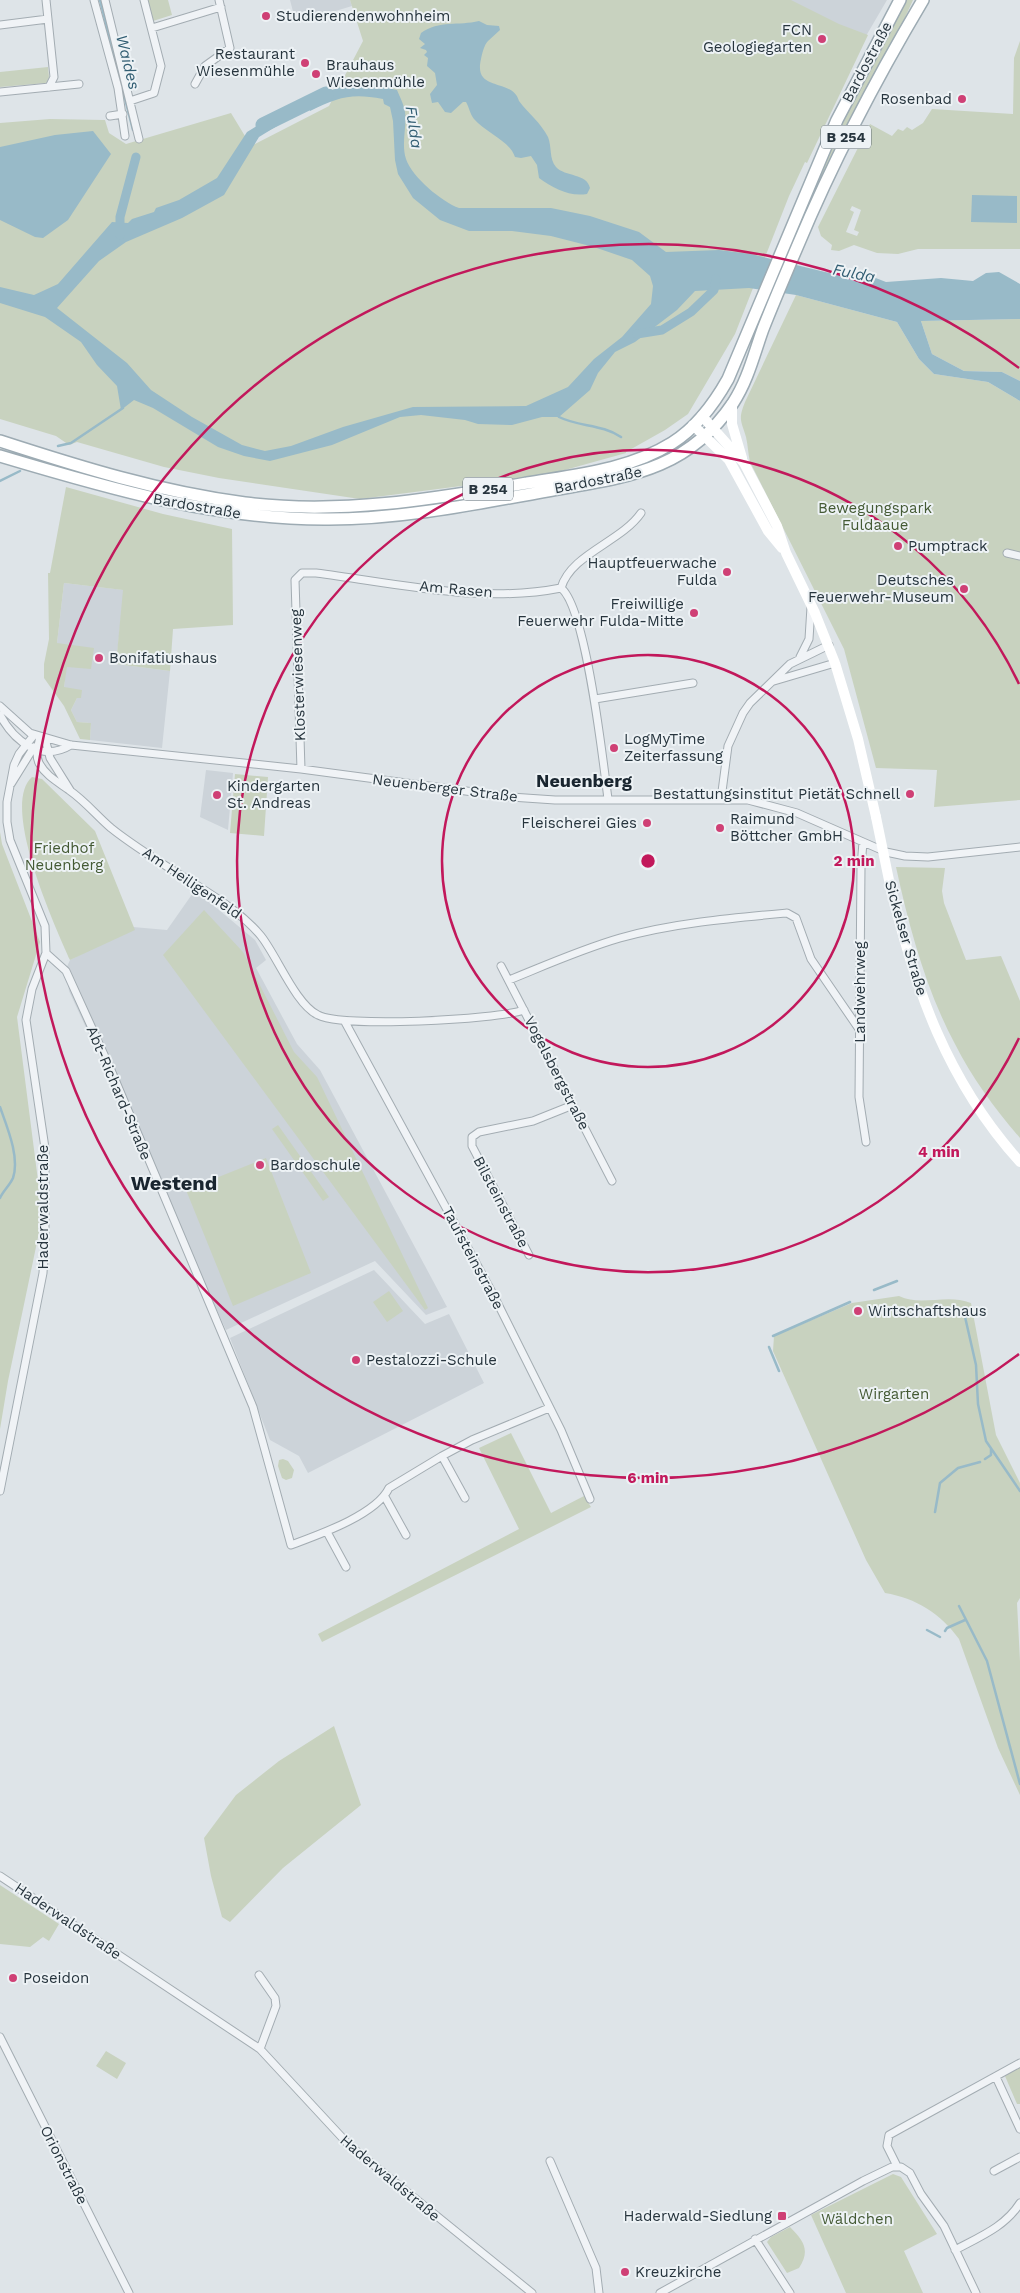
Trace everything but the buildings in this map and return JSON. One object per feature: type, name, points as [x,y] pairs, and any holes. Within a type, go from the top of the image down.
[{"type":"main road","name":"Bardostraße","points":[[0,440],[97,472],[192,495],[260,504],[359,506],[440,498],[602,470],[654,452],[673,442],[702,416],[728,379],[841,112],[900,0]]},
{"type":"main road","name":"Bardostraße","points":[[0,456],[146,497],[187,506],[259,516],[326,520],[448,509],[636,475],[674,458],[709,431],[732,403],[745,380],[798,244],[849,131],[923,0]]},
{"type":"main road","points":[[732,403],[732,424],[744,464]]},
{"type":"main road","name":"Sickelser Straße","points":[[702,416],[709,431],[729,460],[768,532],[786,553]]},
{"type":"main road","name":"Sickelser Straße","points":[[693,424],[709,431],[744,464],[777,526],[786,553],[811,604],[835,663],[858,739],[890,885],[913,972],[942,1045],[976,1105],[1020,1162]]},
{"type":"street","points":[[46,0],[54,78],[49,87]]},
{"type":"street","points":[[94,0],[118,88],[125,136]]},
{"type":"street","points":[[105,0],[139,139]]},
{"type":"street","points":[[130,101],[150,96],[157,87],[161,66],[144,0]]},
{"type":"street","points":[[152,28],[220,4],[230,48],[202,70],[196,84]]},
{"type":"street","points":[[0,25],[48,19]]},
{"type":"street","points":[[0,92],[79,84]]},
{"type":"street","points":[[110,116],[123,114]]},
{"type":"street","points":[[608,799],[595,699],[574,606],[568,594],[561,588],[569,571],[633,525],[641,513]]},
{"type":"street","points":[[1007,553],[1020,556]]},
{"type":"street","name":"Am Rasen","points":[[296,580],[302,573],[316,573],[476,593],[542,592],[561,588]]},
{"type":"street","name":"Klosterwiesenweg","points":[[296,580],[301,769]]},
{"type":"street","points":[[800,657],[809,639],[811,604]]},
{"type":"street","points":[[721,799],[724,765],[733,730],[750,703],[785,668],[800,657],[829,645]]},
{"type":"street","points":[[774,681],[835,663]]},
{"type":"street","points":[[595,699],[693,683]]},
{"type":"street","points":[[0,706],[39,737]]},
{"type":"street","points":[[0,715],[16,738],[25,746]]},
{"type":"street","points":[[39,737],[25,746],[14,766],[7,802],[7,822],[10,840],[46,926],[46,953]]},
{"type":"street","points":[[10,787],[35,749],[39,737]]},
{"type":"street","name":"Neuenberger Straße","points":[[39,737],[71,745],[301,769],[511,797],[555,800],[748,800],[783,808],[886,852],[905,856],[928,857],[1020,847]]},
{"type":"street","name":"Am Heiligenfeld","points":[[39,737],[48,751],[55,768],[70,790]]},
{"type":"street","name":"Neuenberger Straße","points":[[25,746],[48,751],[59,750],[71,745]]},
{"type":"street","name":"Am Heiligenfeld","points":[[35,749],[39,762],[47,774],[70,790],[113,830],[246,920],[275,955],[307,1008],[318,1016],[345,1022],[497,1016],[524,1010]]},
{"type":"street","name":"Landwehrweg","points":[[863,842],[861,867],[859,1097],[866,1142]]},
{"type":"street","points":[[509,980],[577,952],[622,938],[673,926],[787,912],[796,918],[811,959],[861,1032]]},
{"type":"street","name":"Haderwaldstraße","points":[[0,1491],[43,1273],[45,1242],[45,1148],[26,1020],[32,989],[46,953]]},
{"type":"street","name":"Abt-Richard-Straße","points":[[46,953],[66,971],[111,1070],[253,1407],[291,1545],[327,1532]]},
{"type":"street","name":"Vogelsbergstraße","points":[[502,966],[612,1180]]},
{"type":"street","name":"Taufsteinstraße","points":[[345,1022],[492,1292],[549,1408],[590,1499]]},
{"type":"street","name":"Bilsteinstraße","points":[[529,1255],[472,1146],[472,1137],[479,1132],[533,1122],[573,1105]]},
{"type":"street","points":[[346,1567],[327,1532],[344,1524],[385,1497],[389,1488],[442,1456],[472,1440],[549,1408]]},
{"type":"street","points":[[442,1456],[465,1498]]},
{"type":"street","points":[[385,1497],[406,1535]]},
{"type":"street","name":"Haderwaldstraße","points":[[0,1876],[260,2049],[349,2145],[532,2293]]},
{"type":"street","points":[[259,1975],[275,1998],[276,2006],[260,2049]]},
{"type":"street","name":"Orionstraße","points":[[0,2037],[129,2293]]},
{"type":"street","points":[[896,2166],[889,2152],[887,2139],[893,2132],[1020,2063]]},
{"type":"street","points":[[996,2077],[1020,2129]]},
{"type":"street","points":[[994,2172],[1020,2157]]},
{"type":"street","points":[[550,2161],[596,2268],[599,2293]]},
{"type":"street","points":[[660,2293],[673,2290],[755,2239],[863,2181],[896,2166],[906,2169],[910,2173],[921,2194],[944,2226],[976,2293]]},
{"type":"street","points":[[955,2250],[998,2227],[1007,2220],[1020,2203]]},
{"type":"street","points":[[755,2239],[790,2293]]},
{"type":"shaded area","points":[[290,0],[350,0],[352,6],[296,23]]},
{"type":"shaded area","points":[[788,0],[887,0],[866,36],[838,26]]},
{"type":"shaded area","points":[[64,583],[124,590],[116,664],[170,671],[162,748],[90,740],[91,723],[77,722],[71,710],[77,698],[64,688],[66,667],[57,643]]},
{"type":"shaded area","name":"Kindergarten St. Andreas","points":[[206,770],[233,773],[228,830],[200,817]]},
{"type":"shaded area","name":"Bardoschule","points":[[195,890],[255,940],[266,960],[256,968],[297,1044],[320,1070],[447,1307],[426,1315],[375,1261],[226,1330],[69,991],[66,969],[70,960],[133,927],[167,930]]},
{"type":"shaded area","name":"Pestalozzi-Schule","points":[[374,1270],[425,1324],[449,1314],[484,1383],[308,1473],[299,1456],[270,1440],[230,1338]]},
{"type":"green space","points":[[146,0],[168,0],[172,15],[153,21]]},
{"type":"green space","points":[[350,0],[791,0],[839,24],[868,35],[807,163],[805,162],[789,196],[735,334],[688,414],[626,453],[547,475],[360,499],[219,478],[164,467],[77,442],[69,445],[56,436],[0,419],[0,123],[50,119],[105,120],[109,133],[126,144],[231,113],[251,146],[329,106],[363,41]]},
{"type":"green space","points":[[906,0],[913,0],[897,35],[843,133],[794,244],[790,243],[858,89]]},
{"type":"green space","points":[[1020,41],[1020,249],[918,249],[898,254],[877,253],[854,245],[839,251],[831,250],[832,245],[821,236],[818,227],[870,124],[892,136],[898,129],[903,131],[907,127],[912,130],[923,123],[932,109],[1013,114],[1014,58]],"holes":[[[852,206],[861,210],[854,230],[859,232],[857,236],[846,232],[854,212],[850,210]]]},
{"type":"green space","points":[[48,67],[49,77],[46,83],[0,87],[0,72]]},
{"type":"green space","name":"Bewegungspark Fuldaaue","points":[[796,295],[897,322],[919,359],[934,374],[988,382],[1020,401],[1020,800],[934,807],[937,770],[876,768],[844,649],[750,462],[747,440],[741,420],[745,402]]},
{"type":"green space","points":[[1020,319],[1020,381],[1002,372],[964,371],[932,354],[921,321]]},
{"type":"green space","points":[[680,442],[683,446],[663,460],[594,479],[436,505],[369,513],[302,514],[302,512],[369,510],[437,503],[612,472]]},
{"type":"green space","points":[[0,449],[109,480],[291,511],[291,514],[220,507],[121,486],[0,451]]},
{"type":"green space","points":[[66,487],[163,514],[232,529],[233,625],[173,629],[170,671],[116,664],[123,590],[64,583],[57,643],[94,648],[91,669],[67,667],[64,687],[82,690],[81,698],[77,698],[71,710],[77,722],[91,723],[90,740],[80,739],[64,706],[44,678],[44,664],[49,639],[48,573],[50,573]]},
{"type":"green space","points":[[235,774],[268,777],[264,836],[230,833]]},
{"type":"green space","name":"Friedhof Neuenberg","points":[[32,777],[42,779],[95,831],[135,930],[70,960],[43,894],[26,838],[22,812],[24,791]]},
{"type":"green space","points":[[0,832],[2,844],[40,942],[17,1017],[41,1204],[41,1223],[8,1381],[0,1429]]},
{"type":"green space","points":[[896,867],[945,868],[942,891],[944,903],[966,960],[1001,956],[1020,1001],[1020,1138],[976,1081],[935,1002],[920,958]]},
{"type":"green space","points":[[204,910],[243,952],[294,1052],[317,1077],[428,1308],[425,1310],[163,955]]},
{"type":"green space","points":[[278,1125],[329,1197],[323,1201],[272,1129]]},
{"type":"green space","points":[[266,1158],[311,1273],[233,1306],[186,1190]]},
{"type":"green space","points":[[389,1291],[403,1311],[387,1322],[373,1302]]},
{"type":"green space","name":"Wirgarten","points":[[899,1296],[916,1300],[952,1299],[971,1303],[996,1435],[1020,1483],[1020,1598],[1017,1603],[1020,1661],[1020,1795],[998,1748],[959,1639],[944,1622],[927,1608],[896,1595],[885,1593],[866,1560],[773,1351],[774,1336],[852,1303]]},
{"type":"green space","points":[[511,1433],[551,1513],[584,1496],[591,1507],[322,1642],[318,1634],[519,1529],[479,1448]]},
{"type":"green space","points":[[279,1460],[288,1461],[294,1470],[292,1478],[286,1480],[282,1478],[278,1466]]},
{"type":"green space","points":[[334,1726],[361,1805],[283,1868],[230,1922],[222,1917],[211,1876],[204,1838],[236,1795],[279,1761]]},
{"type":"green space","points":[[0,1885],[59,1924],[49,1941],[43,1937],[30,1947],[0,1944]]},
{"type":"green space","points":[[106,2051],[126,2063],[117,2079],[96,2066]]},
{"type":"green space","points":[[1020,2067],[1020,2104],[1017,2104],[1005,2076]]},
{"type":"green space","name":"Wäldchen","points":[[893,2174],[901,2177],[937,2234],[904,2251],[923,2293],[846,2293],[811,2215]]},
{"type":"green space","points":[[790,2227],[799,2236],[805,2251],[803,2262],[799,2268],[787,2273],[767,2242],[771,2237]]},
{"type":"water","points":[[479,21],[487,25],[499,26],[500,30],[484,47],[480,70],[483,77],[488,81],[509,89],[515,94],[548,137],[552,160],[556,167],[585,180],[590,188],[587,194],[580,195],[561,191],[539,178],[537,165],[531,156],[515,157],[503,141],[474,119],[466,102],[463,102],[451,113],[445,112],[438,102],[432,103],[430,94],[437,85],[435,73],[427,66],[428,58],[424,55],[427,52],[420,48],[425,44],[419,39],[421,33],[435,26]]},
{"type":"water","points":[[362,81],[385,84],[397,90],[405,112],[404,147],[409,166],[428,188],[459,208],[551,208],[590,216],[639,232],[666,252],[719,250],[751,254],[850,278],[868,275],[886,282],[941,278],[973,281],[986,273],[999,272],[1020,284],[1020,319],[921,321],[932,354],[964,371],[1002,372],[1020,381],[1020,401],[988,382],[934,374],[919,359],[897,322],[796,295],[749,288],[695,291],[677,310],[635,342],[615,352],[598,373],[590,390],[559,417],[542,417],[512,425],[478,424],[465,420],[421,415],[400,417],[332,445],[270,461],[244,456],[218,447],[153,408],[134,400],[121,410],[117,386],[97,365],[81,342],[45,317],[0,303],[0,287],[34,295],[58,284],[112,222],[128,223],[132,219],[154,212],[156,208],[179,200],[217,178],[247,132],[280,112],[285,121],[259,137],[224,195],[182,218],[126,242],[99,261],[57,308],[127,363],[151,390],[192,417],[242,445],[265,451],[291,446],[343,427],[413,407],[526,406],[568,387],[594,359],[622,337],[651,304],[653,286],[650,276],[632,260],[594,247],[551,236],[512,231],[469,231],[440,220],[413,198],[398,174],[395,160],[393,121],[390,107],[384,104],[383,99],[353,96],[337,99],[310,111],[306,101],[318,94]]},
{"type":"water","points":[[93,131],[111,154],[68,220],[43,238],[35,237],[0,220],[0,147],[55,135]]},
{"type":"water","points":[[972,195],[1017,196],[1017,223],[971,222]]},
{"type":"waterway","name":"Waides","points":[[100,0],[133,130]]},
{"type":"waterway","name":"Fulda","points":[[263,125],[326,94]]},
{"type":"waterway","points":[[120,235],[120,217],[136,157]]},
{"type":"waterway","points":[[637,334],[662,330],[691,312],[714,290],[716,279]]},
{"type":"waterway","points":[[58,446],[71,443],[123,408]]},
{"type":"waterway","points":[[558,414],[559,417],[574,423],[606,430],[621,437]]},
{"type":"waterway","points":[[0,481],[20,471]]},
{"type":"waterway","points":[[0,1107],[12,1142],[15,1161],[13,1178],[0,1198]]},
{"type":"waterway","points":[[874,1290],[897,1281]]},
{"type":"waterway","points":[[773,1336],[850,1302]]},
{"type":"waterway","points":[[963,1308],[976,1365],[978,1404],[986,1441],[1020,1491]]},
{"type":"waterway","points":[[769,1347],[779,1371]]},
{"type":"waterway","points":[[985,1459],[991,1455],[991,1449]]},
{"type":"waterway","points":[[935,1512],[940,1483],[958,1468],[980,1462]]},
{"type":"waterway","points":[[959,1606],[987,1661],[1020,1784]]},
{"type":"waterway","points":[[945,1631],[947,1628],[965,1620]]},
{"type":"waterway","points":[[927,1630],[940,1637]]},
{"type":"place","name":"Studierendenwohnheim","points":[[266,16]]},
{"type":"place","name":"FCN Geologiegarten","points":[[822,39]]},
{"type":"place","name":"Restaurant Wiesenmühle","points":[[305,63]]},
{"type":"place","name":"Brauhaus Wiesenmühle","points":[[316,74]]},
{"type":"place","name":"Rosenbad","points":[[962,99]]},
{"type":"place","name":"Pumptrack","points":[[898,546]]},
{"type":"place","name":"Hauptfeuerwache Fulda","points":[[727,572]]},
{"type":"place","name":"Deutsches Feuerwehr-Museum","points":[[964,589]]},
{"type":"place","name":"Freiwillige Feuerwehr Fulda-Mitte","points":[[694,613]]},
{"type":"place","name":"Bonifatiushaus","points":[[99,658]]},
{"type":"place","name":"LogMyTime Zeiterfassung","points":[[614,748]]},
{"type":"place","name":"Bestattungsinstitut Pietät Schnell","points":[[910,794]]},
{"type":"place","name":"Kindergarten St. Andreas","points":[[217,795]]},
{"type":"place","name":"Fleischerei Gies","points":[[647,823]]},
{"type":"place","name":"Raimund Böttcher GmbH","points":[[720,828]]},
{"type":"place","name":"Bardoschule","points":[[260,1165]]},
{"type":"place","name":"Wirtschaftshaus","points":[[858,1311]]},
{"type":"place","name":"Pestalozzi-Schule","points":[[356,1360]]},
{"type":"place","name":"Poseidon","points":[[13,1978]]},
{"type":"place","name":"Haderwald-Siedlung","points":[[782,2216]]},
{"type":"place","name":"Kreuzkirche","points":[[625,2272]]},
{"type":"district","name":"Neuenberg","points":[[584,780]]},
{"type":"district","name":"Westend","points":[[174,1183]]}]
